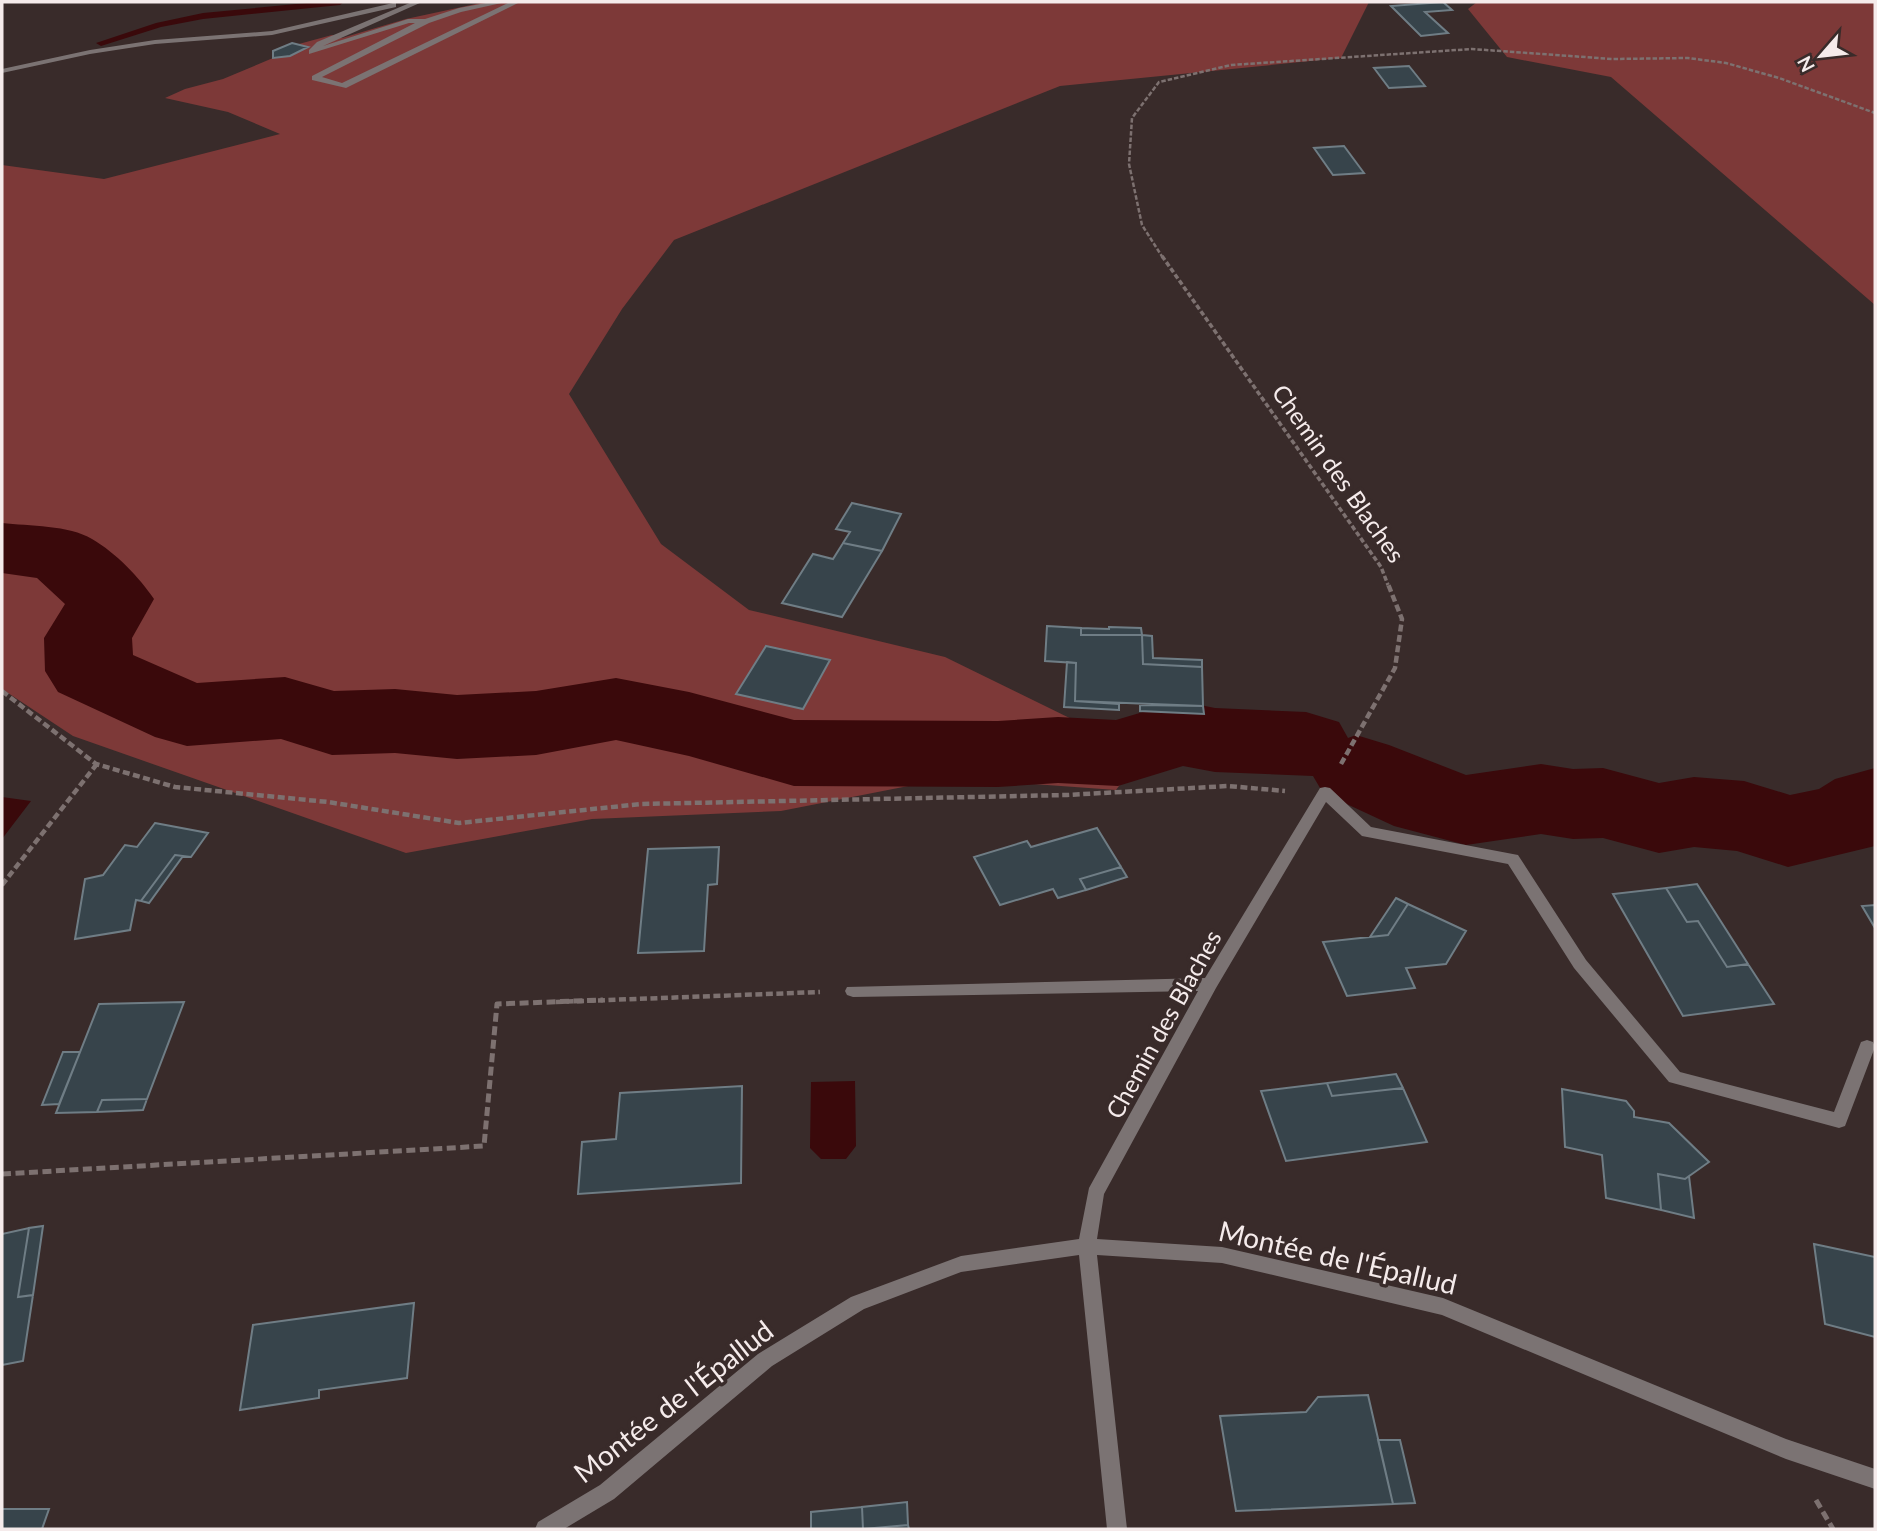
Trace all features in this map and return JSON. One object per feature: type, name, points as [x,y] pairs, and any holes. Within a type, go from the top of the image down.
[{"type":"street","points":[[2,71],[90,52],[155,42],[272,33],[408,2]]},
{"type":"street","points":[[418,2],[341,34],[320,44],[312,52],[408,21],[426,21]]},
{"type":"street","points":[[502,2],[459,10],[426,21],[315,78],[343,86],[516,2]]},
{"type":"street","points":[[1325,792],[1367,832],[1513,859],[1580,964],[1675,1077],[1839,1121],[1867,1047]]},
{"type":"street","name":"Chemin des Blaches","points":[[1117,1529],[1087,1246],[1095,1193],[1210,984],[1325,792]]},
{"type":"street","points":[[853,991],[1210,984]]},
{"type":"street","name":"Montée de l'Épallud","points":[[545,1529],[607,1492],[765,1360],[858,1303],[961,1264],[1087,1246],[1223,1255],[1443,1307],[1786,1449],[1875,1479]]},
{"type":"path","name":"Chemin des Blaches","points":[[1325,792],[1395,668],[1402,619],[1381,568],[1184,292],[1142,225],[1129,164],[1132,118],[1159,82],[1231,65],[1318,61],[1425,51],[1472,49],[1612,59],[1688,58],[1726,63],[1779,78],[1875,113]]},
{"type":"path","points":[[2,691],[96,764],[175,787],[328,802],[458,823],[641,804],[1067,795],[1228,786],[1325,792]]},
{"type":"path","points":[[2,885],[96,764]]},
{"type":"path","points":[[2,1174],[484,1146],[497,1004],[853,991]]},
{"type":"shaded area","points":[[485,2],[1369,2],[1341,58],[1060,86],[674,240],[622,309],[569,394],[661,544],[749,610],[945,657],[1143,754],[1116,790],[949,778],[781,811],[592,819],[406,853],[73,736],[2,689],[2,165],[104,179],[280,134],[228,112],[165,98],[185,89],[223,79],[273,58],[273,51],[332,35],[342,38],[406,19]]},
{"type":"shaded area","points":[[1477,2],[1875,2],[1875,305],[1611,77],[1507,57],[1468,9]]},
{"type":"shaded area","points":[[2,797],[31,801],[2,839]]},
{"type":"shaded area","points":[[855,1081],[856,1146],[846,1159],[821,1159],[810,1148],[811,1082]]},
{"type":"building","points":[[1443,2],[1452,10],[1425,12],[1448,33],[1421,36],[1391,6]]},
{"type":"building","points":[[292,43],[308,47],[290,56],[273,58],[273,51]]},
{"type":"building","points":[[1409,66],[1425,86],[1389,88],[1374,68]]},
{"type":"building","points":[[1344,146],[1364,173],[1333,175],[1314,148]]},
{"type":"building","points":[[852,503],[901,514],[882,551],[843,543],[850,532],[836,529]]},
{"type":"building","points":[[843,543],[882,551],[842,617],[782,603],[813,554],[833,559]]},
{"type":"building","points":[[1047,626],[1081,628],[1081,635],[1142,635],[1143,664],[1202,667],[1203,706],[1075,701],[1076,663],[1045,661]]},
{"type":"building","points":[[1081,628],[1141,628],[1142,635],[1081,635]]},
{"type":"building","points":[[1142,635],[1152,636],[1153,658],[1202,660],[1202,667],[1143,664]]},
{"type":"building","points":[[766,646],[830,660],[803,709],[736,694]]},
{"type":"building","points":[[1067,662],[1076,663],[1075,701],[1119,704],[1119,710],[1064,707]]},
{"type":"building","points":[[1140,705],[1203,706],[1204,714],[1140,711]]},
{"type":"building","points":[[155,823],[208,833],[191,857],[175,855],[141,901],[136,900],[130,930],[75,939],[85,879],[103,875],[125,845],[137,847]]},
{"type":"building","points":[[1097,828],[1121,867],[1080,879],[1086,890],[1058,898],[1053,889],[1000,905],[974,857],[1027,841],[1031,847]]},
{"type":"building","points":[[719,847],[717,884],[708,885],[704,951],[638,953],[648,849]]},
{"type":"building","points":[[175,855],[183,856],[149,903],[141,901]]},
{"type":"building","points":[[1121,867],[1127,877],[1086,890],[1080,879]]},
{"type":"building","points":[[1697,884],[1748,964],[1727,967],[1698,921],[1687,922],[1666,888]]},
{"type":"building","points":[[1666,888],[1687,922],[1698,921],[1727,967],[1748,964],[1774,1004],[1683,1016],[1613,894]]},
{"type":"building","points":[[1396,898],[1408,904],[1388,935],[1370,937]]},
{"type":"building","points":[[1408,904],[1466,931],[1446,964],[1406,968],[1415,988],[1347,996],[1323,942],[1388,935]]},
{"type":"building","points":[[1875,905],[1875,928],[1862,906]]},
{"type":"building","points":[[184,1002],[147,1099],[102,1100],[97,1112],[56,1113],[99,1004]]},
{"type":"building","points":[[63,1052],[80,1052],[59,1104],[42,1105]]},
{"type":"building","points":[[1396,1074],[1403,1088],[1332,1096],[1327,1083]]},
{"type":"building","points":[[1327,1083],[1332,1096],[1403,1088],[1427,1142],[1286,1161],[1261,1091]]},
{"type":"building","points":[[742,1086],[741,1183],[578,1194],[582,1142],[616,1139],[620,1093]]},
{"type":"building","points":[[1562,1089],[1626,1101],[1634,1111],[1634,1117],[1669,1123],[1709,1162],[1685,1179],[1658,1174],[1661,1210],[1606,1198],[1602,1155],[1565,1147]]},
{"type":"building","points":[[147,1099],[143,1110],[97,1112],[102,1100]]},
{"type":"building","points":[[1658,1174],[1685,1179],[1689,1176],[1694,1218],[1661,1210]]},
{"type":"building","points":[[43,1226],[33,1295],[18,1297],[29,1228]]},
{"type":"building","points":[[29,1228],[18,1297],[33,1295],[23,1361],[2,1365],[2,1234]]},
{"type":"building","points":[[1814,1244],[1875,1257],[1875,1337],[1825,1324]]},
{"type":"building","points":[[414,1303],[407,1378],[319,1390],[319,1398],[240,1410],[253,1325]]},
{"type":"building","points":[[1368,1395],[1393,1504],[1236,1511],[1220,1416],[1306,1412],[1318,1397]]},
{"type":"building","points":[[1378,1440],[1400,1440],[1415,1503],[1393,1504]]},
{"type":"building","points":[[907,1502],[908,1525],[863,1529],[862,1507]]},
{"type":"building","points":[[862,1507],[863,1529],[811,1529],[811,1512]]},
{"type":"building","points":[[2,1509],[49,1509],[42,1529],[2,1529]]},
{"type":"building","points":[[908,1525],[909,1529],[863,1529]]},
{"type":"waterway","points":[[101,43],[159,25],[203,16],[340,2]]},
{"type":"waterway","points":[[2,548],[62,556],[111,599],[88,638],[90,671],[187,715],[285,708],[332,723],[395,721],[457,727],[536,723],[616,709],[689,724],[794,753],[998,754],[1058,750],[1118,753],[1180,733],[1215,740],[1306,745]]},
{"type":"waterway","points":[[1356,769],[1428,801],[1466,810],[1541,799],[1573,804],[1603,803],[1659,818],[1694,812],[1744,816],[1788,831],[1845,820],[1875,803]]}]
